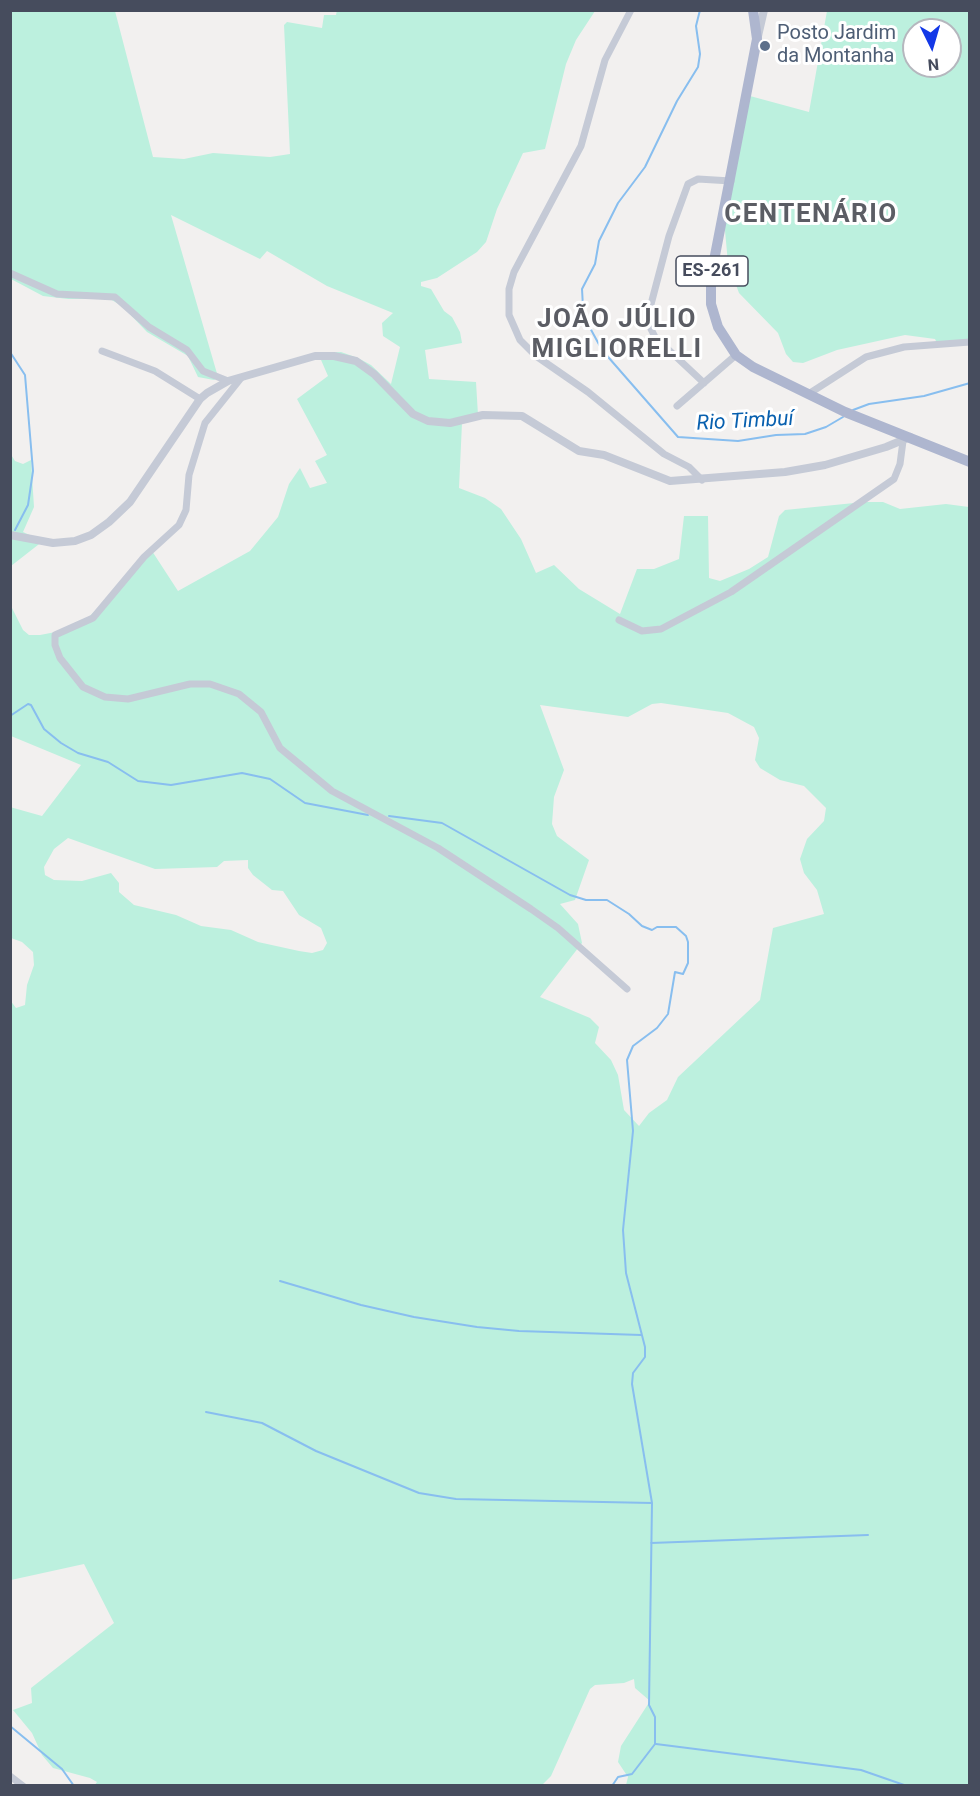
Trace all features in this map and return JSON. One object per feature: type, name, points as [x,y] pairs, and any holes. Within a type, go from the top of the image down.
[{"type":"main road","name":"ES-261","points":[[753,10],[758,39],[710,293],[718,327],[736,355],[753,367],[906,439],[969,462]]},
{"type":"street","points":[[631,10],[605,60],[582,146],[514,272],[509,289],[508,315],[520,340],[536,356],[588,392],[664,454],[689,467],[702,480]]},
{"type":"street","points":[[758,39],[764,10]]},
{"type":"street","points":[[704,383],[655,338],[651,329],[650,308],[669,236],[688,183],[698,178],[731,181]]},
{"type":"street","points":[[10,273],[57,294],[115,297],[149,327],[187,350],[203,371],[228,381]]},
{"type":"street","points":[[810,393],[866,357],[904,348],[969,342]]},
{"type":"street","points":[[102,351],[155,371],[200,399]]},
{"type":"street","points":[[677,406],[736,355]]},
{"type":"street","points":[[10,535],[43,543],[62,543],[83,538],[100,529],[130,501],[200,399],[228,381],[308,358],[334,356],[347,358],[364,366],[413,414],[428,422],[450,423],[490,415],[522,416],[579,451],[604,454],[670,481],[785,472],[825,465],[906,439]]},
{"type":"street","points":[[243,376],[205,423],[189,475],[186,510],[179,525],[144,557],[93,618],[55,635],[56,652],[83,687],[105,697],[128,699],[190,684],[210,684],[239,693],[261,712],[280,748],[332,792],[438,848],[531,909],[558,928],[627,989]]},
{"type":"street","points":[[619,620],[642,631],[661,630],[731,592],[894,479],[906,439]]},
{"type":"street","points":[[10,1776],[23,1785]]},
{"type":"green space","points":[[337,10],[595,11],[576,40],[566,64],[545,149],[523,153],[497,209],[486,242],[477,252],[437,278],[421,282],[421,286],[431,289],[444,311],[452,317],[460,332],[462,343],[425,350],[429,379],[476,382],[478,415],[462,423],[459,488],[485,498],[501,509],[521,539],[536,573],[554,565],[579,589],[620,614],[637,569],[654,569],[679,559],[684,516],[708,516],[709,578],[720,581],[749,569],[768,557],[779,516],[785,510],[864,502],[883,502],[900,509],[946,504],[969,507],[969,1785],[626,1785],[628,1777],[618,1762],[621,1746],[650,1701],[635,1688],[634,1679],[624,1683],[595,1685],[590,1689],[551,1776],[542,1785],[94,1786],[97,1782],[90,1778],[53,1768],[42,1755],[32,1733],[13,1710],[32,1703],[31,1688],[114,1623],[84,1564],[11,1580],[10,1000],[16,1008],[25,1005],[27,985],[34,965],[33,952],[22,942],[11,938],[10,807],[42,816],[81,765],[11,736],[11,599],[12,608],[23,630],[29,635],[66,630],[88,618],[152,551],[178,591],[250,551],[278,517],[289,484],[300,468],[310,488],[327,483],[315,461],[327,455],[297,399],[328,376],[318,353],[341,352],[358,358],[371,365],[391,384],[400,347],[383,336],[382,323],[393,313],[327,286],[267,251],[260,259],[171,215],[218,377],[214,380],[198,377],[188,356],[147,332],[122,306],[110,299],[68,299],[43,296],[11,279],[11,11],[115,11],[153,157],[184,159],[213,153],[270,157],[290,154],[284,25],[287,22],[322,28],[324,15],[336,15]],"holes":[[[661,703],[728,713],[754,727],[759,738],[755,760],[760,768],[780,780],[804,786],[826,808],[824,821],[807,839],[800,859],[804,873],[817,890],[824,914],[773,928],[760,1000],[678,1077],[667,1100],[649,1113],[639,1126],[624,1110],[618,1075],[611,1060],[595,1043],[599,1027],[590,1018],[540,997],[582,943],[578,924],[560,904],[575,900],[589,860],[557,836],[552,824],[554,797],[564,770],[540,705],[628,717],[652,704]],[[68,838],[155,869],[217,867],[224,861],[248,860],[248,868],[253,875],[272,890],[283,891],[299,915],[321,928],[327,943],[323,950],[312,953],[299,951],[258,942],[231,930],[201,926],[176,915],[134,905],[119,892],[119,883],[111,873],[82,881],[54,880],[45,875],[44,867],[54,849]]]},
{"type":"green space","points":[[827,11],[969,11],[969,341],[939,347],[935,339],[905,335],[837,350],[803,363],[793,362],[786,354],[778,333],[739,293],[728,263],[724,220],[750,96],[809,112]]},
{"type":"green space","points":[[10,453],[15,461],[23,464],[31,460],[34,507],[23,532],[43,541],[11,566]]},
{"type":"waterway","name":"Rio Timbuí","points":[[700,10],[696,26],[700,54],[698,67],[677,101],[645,167],[618,203],[599,241],[595,264],[582,289],[583,307],[589,326],[602,350],[678,437],[738,441],[776,435],[805,434],[826,427],[843,417]]},
{"type":"waterway","points":[[10,352],[25,375],[33,471],[28,505],[15,530]]},
{"type":"waterway","name":"Rio Timbuí","points":[[853,410],[869,404],[924,396],[970,383]]},
{"type":"waterway","points":[[10,716],[28,704],[31,705],[44,729],[61,743],[78,753],[108,762],[138,781],[171,785],[242,773],[270,779],[305,803],[368,815]]},
{"type":"waterway","points":[[389,816],[442,823],[570,895],[586,900],[607,900],[629,914],[642,926],[652,930],[657,927],[676,927],[686,936],[688,942],[688,963],[683,974],[675,972],[668,1014],[657,1028],[633,1046],[627,1060],[633,1131],[623,1230],[626,1273],[645,1347],[645,1357],[633,1373],[632,1384],[652,1503],[649,1705],[655,1717],[655,1744],[632,1774],[618,1777],[612,1786]]},
{"type":"waterway","points":[[280,1281],[361,1305],[414,1317],[477,1327],[519,1331],[641,1335]]},
{"type":"waterway","points":[[206,1412],[262,1423],[316,1451],[419,1493],[456,1499],[652,1503]]},
{"type":"waterway","points":[[651,1543],[868,1535]]},
{"type":"waterway","points":[[10,1726],[62,1769],[74,1786]]},
{"type":"waterway","points":[[656,1744],[861,1770],[907,1786]]},
{"type":"place","name":"Posto Jardim da Montanha","points":[[765,46]]},
{"type":"district","name":"CENTENÁRIO","points":[[811,215]]},
{"type":"district","name":"JOÃO JÚLIO MIGLIORELLI","points":[[617,335]]}]
